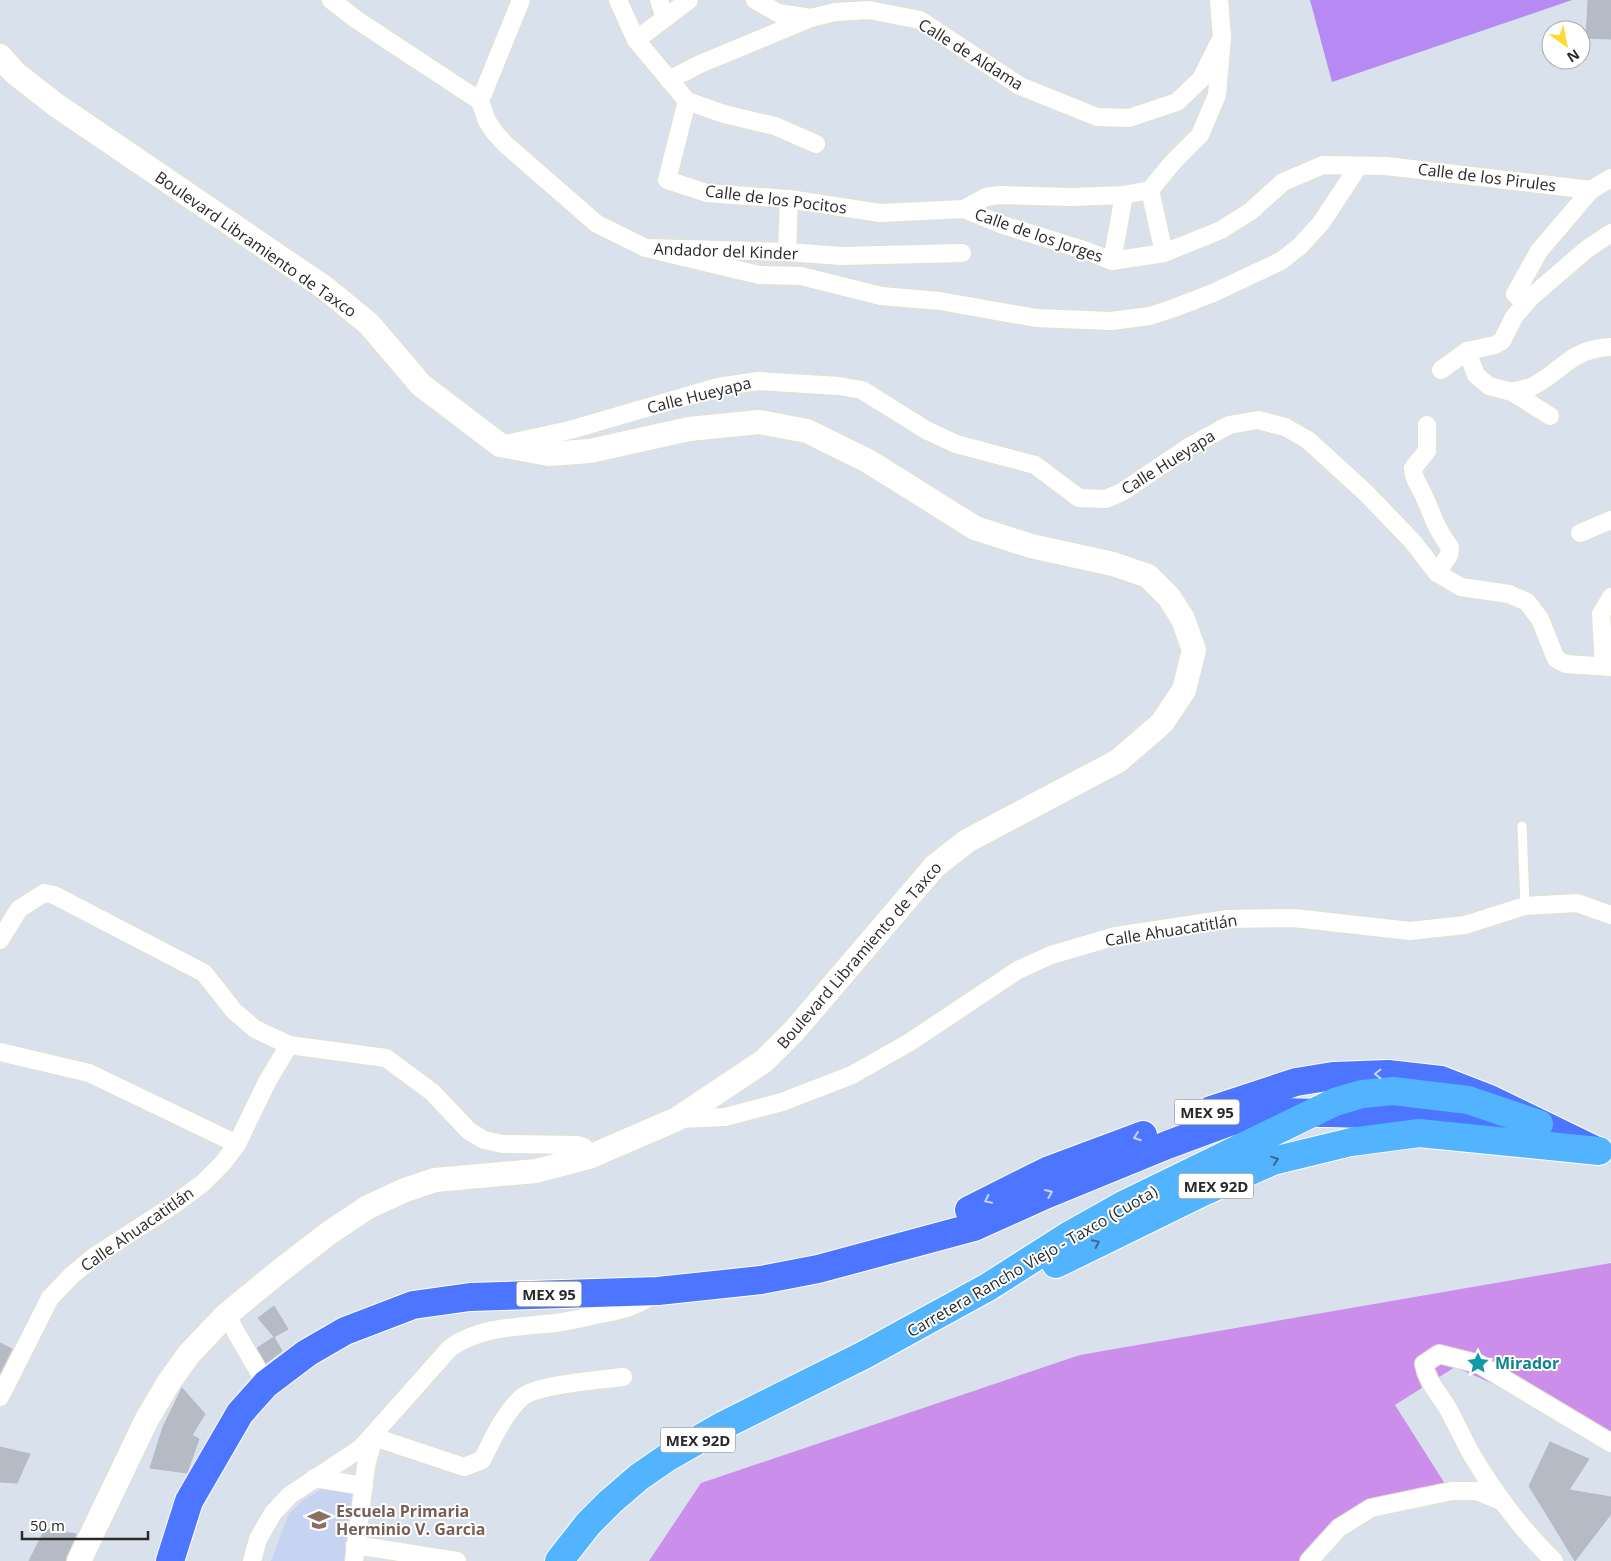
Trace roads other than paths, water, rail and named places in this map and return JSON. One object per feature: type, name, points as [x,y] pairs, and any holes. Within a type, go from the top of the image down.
[{"type":"highway","name":"Carretera Rancho Viejo - Taxco (Cuota)","points":[[559,1561],[588,1524],[610,1502],[639,1477],[668,1457],[724,1425],[864,1355],[988,1287],[1068,1236],[1125,1204],[1335,1102],[1362,1094],[1393,1091],[1468,1100],[1539,1124]]},
{"type":"highway","name":"Carretera Rancho Viejo - Taxco (Cuota)","points":[[864,1355],[926,1335],[996,1300],[1070,1256],[1273,1161],[1352,1142],[1419,1133],[1450,1134],[1520,1145],[1605,1152]]},
{"type":"main road","name":"Boulevard Libramiento de Taxco","points":[[0,56],[15,73],[56,105],[325,288],[369,324],[421,384],[500,445],[549,454],[590,452],[689,429],[759,422],[807,431],[868,461],[976,528],[1030,546],[1113,564],[1148,576],[1169,597],[1183,619],[1194,650],[1184,690],[1162,722],[1118,761],[967,841],[935,866],[794,1031],[770,1055],[677,1119],[589,1157],[536,1171],[435,1180],[405,1190],[368,1207],[329,1233],[226,1316],[189,1354],[169,1382],[147,1419],[79,1561]]},
{"type":"main road","name":"MEX 95","points":[[888,1250],[1049,1170],[1189,1118],[1296,1082],[1333,1076],[1388,1074],[1440,1080],[1490,1099],[1539,1124],[1605,1152]]},
{"type":"main road","name":"MEX 95","points":[[170,1561],[189,1501],[240,1413],[266,1384],[307,1353],[345,1331],[413,1305],[470,1297],[658,1291],[761,1280],[818,1269],[974,1227],[1062,1188],[1229,1122],[1278,1112],[1418,1115],[1489,1126],[1515,1134],[1605,1152]]},
{"type":"street","points":[[331,0],[357,20],[480,101],[521,0]]},
{"type":"street","points":[[618,0],[636,40],[687,102],[724,114],[775,126],[816,144]]},
{"type":"street","points":[[659,0],[665,18]]},
{"type":"street","points":[[636,40],[689,0]]},
{"type":"street","points":[[755,0],[778,13],[811,18]]},
{"type":"street","points":[[964,209],[986,196],[1072,197],[1124,195],[1150,190],[1172,162],[1200,135],[1217,95],[1222,37],[1219,0]]},
{"type":"street","name":"Calle de Aldama","points":[[670,80],[700,64],[811,18],[835,12],[869,10],[920,20],[1020,86],[1097,117],[1129,118],[1178,102],[1201,79],[1222,37]]},
{"type":"street","name":"Andador del Kinder","points":[[480,101],[495,134],[505,144],[597,224],[646,248],[787,252],[841,256],[962,253]]},
{"type":"street","name":"Calle de los Pocitos","points":[[687,102],[667,180],[707,193],[789,199],[880,213],[964,209]]},
{"type":"street","name":"Calle de los Jorges","points":[[964,209],[1003,225],[1072,246],[1112,261],[1164,253],[1221,230],[1251,211],[1283,182],[1323,165],[1358,167]]},
{"type":"street","name":"Calle de los Pirules","points":[[1358,167],[1386,166],[1592,190]]},
{"type":"street","points":[[646,248],[759,275],[801,276],[881,296],[940,301],[1036,318],[1111,321],[1150,316],[1213,293],[1281,261],[1300,246],[1321,223],[1358,167]]},
{"type":"street","points":[[1530,298],[1518,297],[1515,294],[1521,280],[1539,251],[1592,190],[1611,178]]},
{"type":"street","points":[[1150,190],[1164,253]]},
{"type":"street","points":[[1112,261],[1124,195]]},
{"type":"street","points":[[787,252],[789,199]]},
{"type":"street","points":[[1441,370],[1467,351],[1495,345],[1502,341],[1514,317],[1530,298],[1587,249],[1611,233]]},
{"type":"street","points":[[1512,392],[1530,387],[1570,358],[1588,350],[1611,347]]},
{"type":"street","points":[[1467,351],[1476,375],[1489,386],[1512,392],[1550,416]]},
{"type":"street","name":"Calle Hueyapa","points":[[500,445],[570,430],[718,387],[758,381],[839,386],[862,390],[926,430],[956,444],[1035,464],[1080,498],[1106,499],[1122,492],[1189,447],[1229,425],[1258,420],[1284,427],[1308,440],[1374,501],[1413,542],[1437,573]]},
{"type":"street","points":[[1427,425],[1427,451],[1413,468],[1414,479],[1423,494],[1437,530],[1450,547],[1449,555],[1437,573],[1461,587],[1509,594],[1527,602],[1540,619],[1556,659],[1566,664],[1581,666],[1607,666],[1601,614],[1611,596]]},
{"type":"street","points":[[1580,533],[1611,520]]},
{"type":"street","points":[[0,940],[19,909],[44,893],[54,895],[204,973],[234,1011],[255,1029],[289,1045],[386,1058],[432,1092],[469,1131],[484,1140],[503,1144],[578,1144],[584,1148],[589,1157]]},
{"type":"street","name":"Calle Ahuacatitlán","points":[[677,1119],[725,1118],[782,1102],[852,1075],[910,1042],[1018,970],[1051,955],[1116,936],[1228,919],[1294,918],[1410,931],[1465,925],[1525,906],[1577,903],[1611,915]]},
{"type":"street","name":"Calle Ahuacatitlán","points":[[0,1397],[50,1298],[95,1256],[172,1206],[203,1183],[223,1163],[237,1144],[267,1082],[289,1045]]},
{"type":"street","points":[[0,1052],[89,1073],[237,1144]]},
{"type":"street","points":[[252,1561],[258,1539],[273,1513],[290,1494],[345,1460],[374,1437],[426,1373],[450,1348],[461,1340],[478,1333],[559,1323],[624,1309],[638,1305],[658,1291]]},
{"type":"street","points":[[226,1316],[266,1384]]},
{"type":"street","points":[[1554,1561],[1537,1544],[1502,1502],[1472,1455],[1446,1405],[1426,1377],[1424,1364],[1439,1354],[1479,1364],[1611,1443]]},
{"type":"street","points":[[374,1437],[464,1467],[469,1466],[482,1460],[505,1418],[522,1397],[562,1385],[623,1377]]},
{"type":"street","points":[[374,1437],[364,1486],[355,1553],[458,1561]]},
{"type":"street","points":[[314,1478],[364,1486]]},
{"type":"street","points":[[1309,1561],[1339,1528],[1371,1508],[1452,1491],[1477,1491],[1502,1502]]},
{"type":"lane","points":[[1522,826],[1525,906]]},
{"type":"place","name":"Mirador","points":[[1478,1363]]},
{"type":"place","name":"Escuela Primaria Herminio V. Garcìa","points":[[319,1520]]}]
